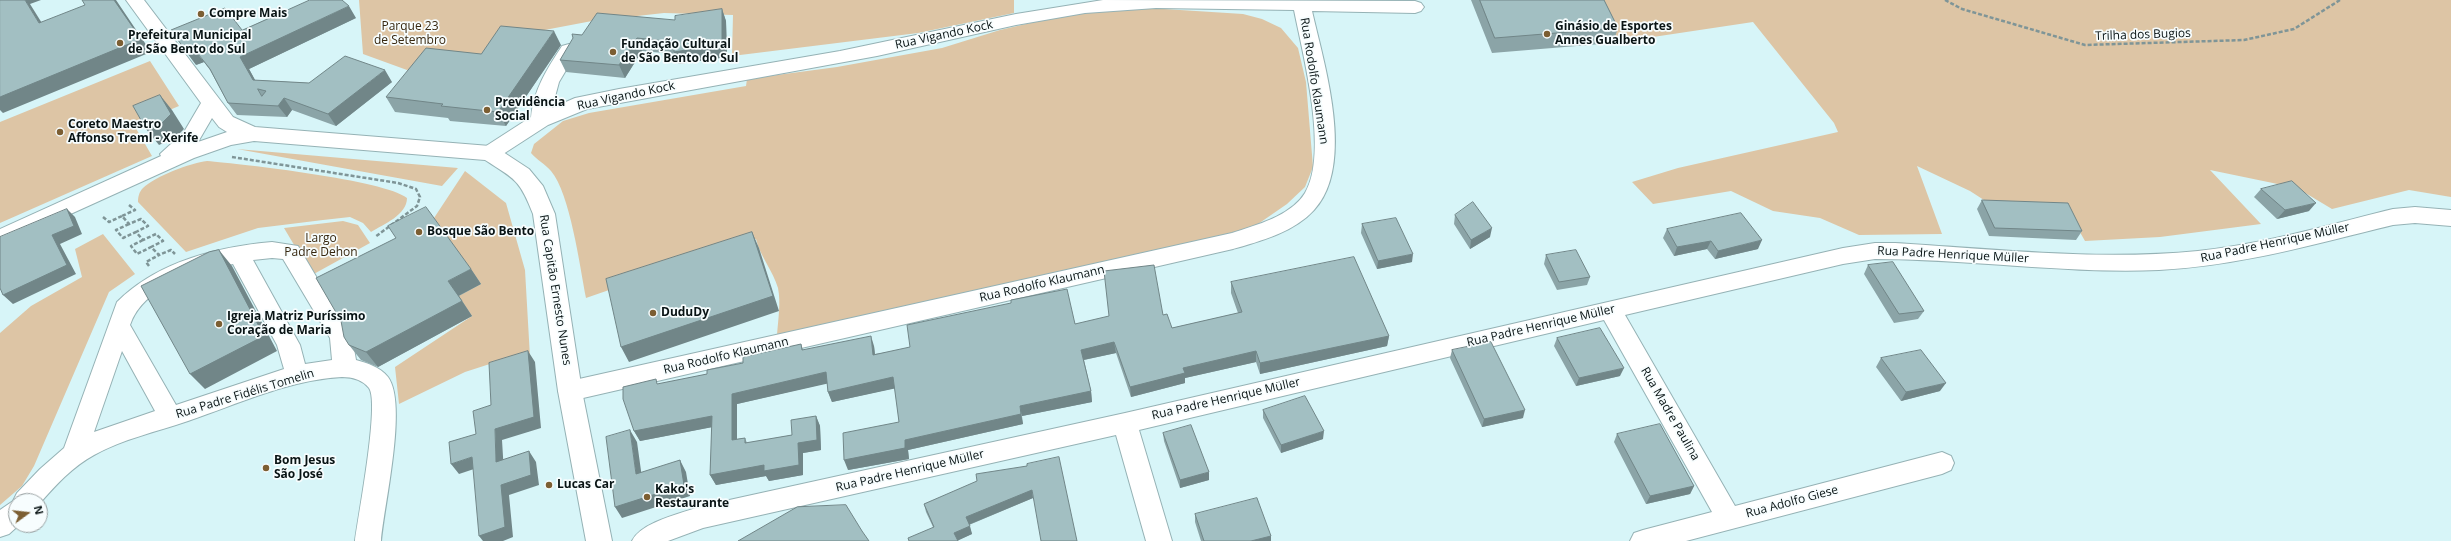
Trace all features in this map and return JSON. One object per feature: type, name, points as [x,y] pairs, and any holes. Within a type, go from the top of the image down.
[{"type":"street","points":[[135,0],[212,101],[226,122],[235,128],[254,134]]},
{"type":"street","name":"Rua Vigando Kock","points":[[490,153],[541,120],[562,110],[605,98],[870,51],[1034,7],[1117,3],[1302,6],[1366,4],[1415,7]]},
{"type":"street","name":"Rua Rodolfo Klaumann","points":[[570,391],[1226,243],[1257,233],[1282,222],[1300,210],[1314,197],[1322,180],[1325,157],[1316,80],[1302,6]]},
{"type":"street","points":[[541,120],[542,96],[545,87],[569,50]]},
{"type":"street","points":[[145,170],[175,151],[191,137],[212,101]]},
{"type":"street","points":[[0,238],[145,170],[208,145],[254,134]]},
{"type":"street","name":"Rua Capitão Ernesto Nunes","points":[[254,134],[490,153],[522,174],[540,199],[548,231],[570,391],[599,541]]},
{"type":"street","name":"Rua Padre Henrique Müller","points":[[644,541],[659,533],[702,517],[1125,423],[1843,256],[1874,251],[2084,262],[2170,261],[2224,256],[2393,217],[2415,215],[2451,218]]},
{"type":"street","points":[[74,454],[119,325],[119,316],[124,307],[153,285],[189,267],[213,258],[278,250],[290,252],[341,337],[345,368]]},
{"type":"street","points":[[239,254],[288,345],[297,375]]},
{"type":"street","name":"Rua Madre Paulina","points":[[1610,310],[1729,518]]},
{"type":"street","points":[[119,325],[170,417]]},
{"type":"street","name":"Rua Padre Fidélis Tomelin","points":[[33,493],[49,475],[74,454],[111,436],[297,375],[345,368],[361,372],[375,378],[382,388],[383,427],[369,519],[368,541]]},
{"type":"street","points":[[1125,423],[1159,541]]},
{"type":"street","name":"Rua Adolfo Giese","points":[[1643,541],[1942,463]]},
{"type":"street","points":[[0,526],[8,518]]},
{"type":"path","name":"Trilha dos Bugios","points":[[1945,0],[1962,9],[2085,45],[2244,40],[2294,29],[2340,0]]},
{"type":"path","points":[[228,156],[398,183],[416,190],[420,197],[416,206],[375,238]]},
{"type":"path","points":[[103,217],[109,222],[135,210],[130,205]]},
{"type":"path","points":[[122,216],[129,224]]},
{"type":"path","points":[[141,219],[148,226],[123,238],[116,230],[129,224],[141,219]]},
{"type":"path","points":[[136,232],[143,240]]},
{"type":"path","points":[[156,234],[163,241],[137,254],[131,246],[143,240],[156,234]]},
{"type":"path","points":[[151,247],[159,255],[171,250],[189,267]]},
{"type":"green space","name":"Parque 23 de Setembro","points":[[359,0],[1014,0],[1014,13],[918,33],[732,56],[733,15],[664,13],[592,21],[534,32],[480,57],[435,63],[407,70],[363,54]]},
{"type":"green space","points":[[1592,0],[2451,0],[2451,197],[2409,190],[2332,209],[2297,188],[2210,170],[2261,224],[2160,237],[2085,241],[2065,206],[1987,202],[1970,191],[1917,166],[1942,234],[1859,235],[1820,218],[1773,211],[1731,191],[1653,204],[1632,182],[1678,168],[1838,132],[1834,123],[1753,22],[1613,43]]},
{"type":"green space","points":[[1133,7],[1243,14],[1262,19],[1281,28],[1298,48],[1306,82],[1313,167],[1305,187],[1287,204],[1258,224],[1230,235],[777,335],[779,306],[778,288],[760,251],[756,239],[586,298],[573,231],[564,196],[551,171],[531,153],[534,144],[563,121],[589,113],[746,86],[747,79],[837,67],[942,48],[1000,30],[1095,8]]},
{"type":"green space","points":[[150,61],[179,106],[134,125],[152,156],[0,223],[0,122]]},
{"type":"green space","points":[[237,149],[458,168],[442,186]]},
{"type":"green space","points":[[207,161],[312,174],[371,185],[394,191],[407,198],[406,204],[394,218],[371,232],[363,223],[350,217],[258,228],[186,252],[138,202],[139,196],[143,188],[156,179],[183,167]]},
{"type":"green space","points":[[465,171],[506,203],[525,270],[530,357],[496,362],[465,372],[399,404],[395,367],[472,316],[458,296],[481,284],[434,218]]},
{"type":"green space","name":"Largo Padre Dehon","points":[[343,221],[358,225],[370,243],[312,275],[284,228]]},
{"type":"green space","points":[[103,234],[135,274],[109,292],[34,466],[22,486],[14,493],[8,493],[8,498],[0,505],[0,333],[31,306],[82,277],[75,249]]},
{"type":"building","points":[[0,0],[25,0],[39,23],[85,5],[82,0],[114,0],[141,39],[0,97]]},
{"type":"building","points":[[310,0],[342,0],[349,6],[240,57],[253,80],[309,83],[345,56],[385,70],[328,114],[284,98],[278,106],[228,103],[210,69],[195,50],[187,53],[171,30],[225,8],[242,30]],"holes":[[[258,89],[266,91],[262,96]]]},
{"type":"building","name":"Ginásio de Esportes Annes Gualberto","points":[[1480,0],[1604,0],[1618,28],[1495,38]]},
{"type":"building","points":[[722,9],[722,44],[674,52],[674,42],[637,38],[619,65],[560,60],[573,38],[572,34],[582,35],[597,13],[675,20],[675,16]]},
{"type":"building","points":[[501,26],[554,31],[498,112],[441,106],[443,104],[386,97],[426,48],[481,54]]},
{"type":"building","points":[[160,95],[171,114],[162,123],[146,129],[133,106]]},
{"type":"building","points":[[2292,181],[2316,203],[2285,210],[2261,189]]},
{"type":"building","points":[[1982,200],[2068,203],[2082,231],[1995,228]]},
{"type":"building","points":[[1473,202],[1492,228],[1471,240],[1455,215]]},
{"type":"building","points":[[426,207],[471,269],[448,281],[462,301],[366,352],[349,345],[344,337],[341,321],[316,278],[396,238],[388,226]]},
{"type":"building","points":[[67,209],[74,226],[52,235],[67,265],[3,295],[0,288],[0,237]]},
{"type":"building","points":[[1741,213],[1762,240],[1718,251],[1711,241],[1677,247],[1667,229]]},
{"type":"building","points":[[1396,218],[1413,254],[1378,261],[1362,224]]},
{"type":"building","points":[[752,232],[773,296],[621,347],[606,279]]},
{"type":"building","name":"Igreja Matriz Puríssimo Coração de Maria","points":[[219,250],[264,336],[190,374],[141,286],[209,252]]},
{"type":"building","points":[[1576,250],[1590,277],[1559,282],[1546,255]]},
{"type":"building","points":[[1354,257],[1389,336],[1260,363],[1256,351],[1183,368],[1185,373],[1130,387],[1114,342],[1081,350],[1091,391],[1020,406],[1021,414],[905,440],[905,448],[844,460],[843,433],[899,422],[893,377],[828,392],[826,372],[732,394],[732,440],[745,438],[745,443],[792,435],[791,420],[816,416],[817,440],[798,443],[799,465],[764,471],[764,465],[710,475],[712,416],[634,431],[623,399],[623,387],[656,379],[657,384],[707,374],[707,370],[743,363],[743,357],[801,344],[802,350],[871,336],[873,355],[910,347],[907,325],[1011,303],[1011,300],[1067,289],[1075,324],[1109,316],[1104,271],[1154,265],[1163,315],[1167,314],[1172,328],[1242,312],[1231,282]]},
{"type":"building","points":[[1893,262],[1924,311],[1899,314],[1868,265]]},
{"type":"building","points":[[1600,328],[1624,368],[1579,378],[1557,338]]},
{"type":"building","points":[[1491,342],[1525,410],[1484,419],[1452,350]]},
{"type":"building","points":[[1921,350],[1946,383],[1906,392],[1881,358]]},
{"type":"building","points":[[528,351],[534,417],[495,429],[496,462],[529,451],[531,475],[501,485],[505,527],[479,536],[472,457],[451,464],[449,442],[476,434],[473,411],[491,405],[489,363]]},
{"type":"building","points":[[1305,396],[1324,431],[1281,445],[1263,410]]},
{"type":"building","points":[[1660,424],[1694,486],[1650,496],[1617,434]]},
{"type":"building","points":[[1191,425],[1209,472],[1180,480],[1163,433]]},
{"type":"building","points":[[630,430],[636,474],[680,460],[684,485],[615,507],[606,437]]},
{"type":"building","points":[[1059,457],[1077,541],[1041,541],[1032,490],[966,517],[970,526],[954,533],[958,541],[909,541],[908,538],[934,527],[924,504],[977,481],[976,474],[1027,466],[1027,464]]},
{"type":"building","points":[[1257,498],[1271,536],[1251,541],[1204,541],[1195,514]]},
{"type":"building","points":[[846,505],[869,541],[738,541],[797,507]]},
{"type":"place","name":"Compre Mais","points":[[201,14]]},
{"type":"place","name":"Ginásio de Esportes Annes Gualberto","points":[[1547,34]]},
{"type":"place","name":"Prefeitura Municipal de São Bento do Sul","points":[[120,43]]},
{"type":"place","name":"Fundação Cultural de São Bento do Sul","points":[[613,52]]},
{"type":"place","name":"Previdência Social","points":[[487,110]]},
{"type":"place","name":"Coreto Maestro Affonso Treml - Xerife","points":[[60,132]]},
{"type":"place","name":"Bosque São Bento","points":[[419,232]]},
{"type":"place","name":"DuduDy","points":[[653,313]]},
{"type":"place","name":"Igreja Matriz Puríssimo Coração de Maria","points":[[219,324]]},
{"type":"place","name":"Bom Jesus São José","points":[[266,468]]},
{"type":"place","name":"Lucas Car","points":[[549,485]]},
{"type":"place","name":"Kako's Restaurante","points":[[647,497]]}]
